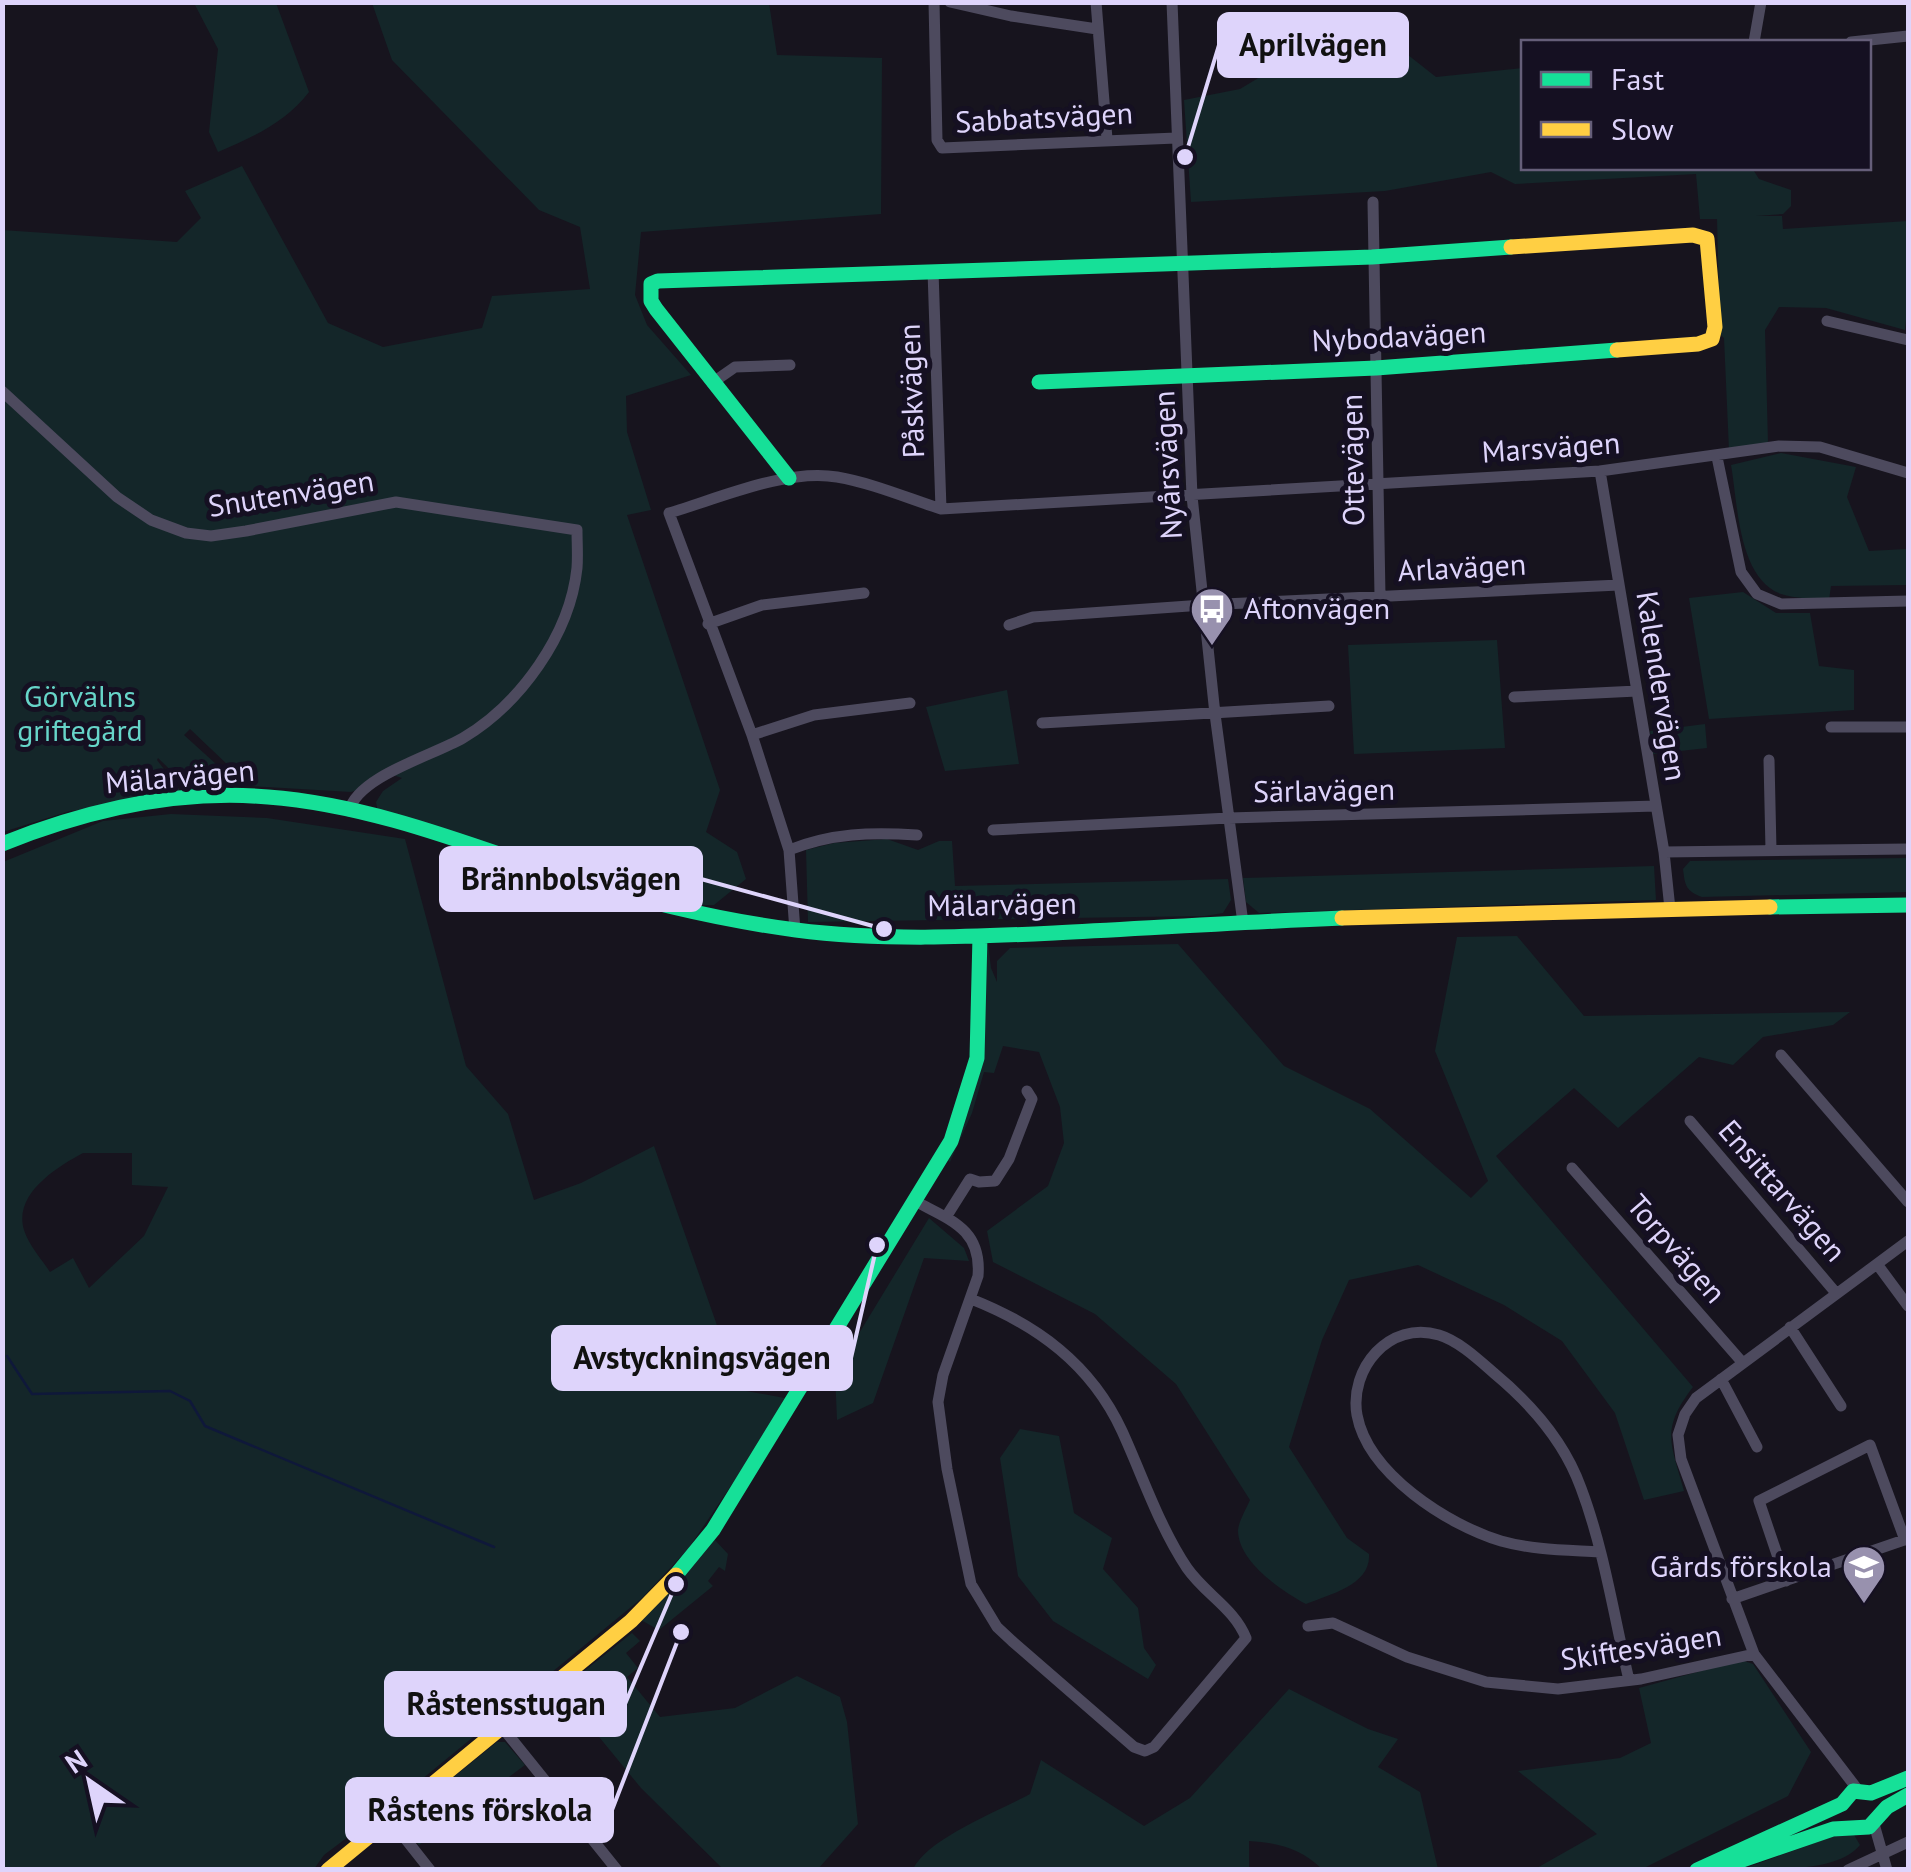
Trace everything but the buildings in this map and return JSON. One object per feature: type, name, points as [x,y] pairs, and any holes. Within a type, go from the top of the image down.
[{"type":"street","name":"Sabbatsvägen","points":[[934,2],[937,140],[942,148],[1176,138]]},
{"type":"street","points":[[950,2],[1097,28]]},
{"type":"street","points":[[1096,2],[1107,139]]},
{"type":"street","name":"Nyårsvägen","points":[[1171,2],[1192,496],[1214,714],[1242,922]]},
{"type":"street","points":[[1754,40],[1761,2]]},
{"type":"street","points":[[1870,40],[1908,36]]},
{"type":"street","name":"Ottevägen","points":[[1373,202],[1380,596]]},
{"type":"street","name":"Nybodavägen","points":[[1040,382],[1376,368],[1698,344],[1712,339],[1715,328],[1710,246],[1707,239],[1692,235],[1372,257]]},
{"type":"street","points":[[789,478],[651,302],[652,284],[1184,261],[1372,257]]},
{"type":"street","name":"Påskvägen","points":[[933,271],[942,509]]},
{"type":"street","points":[[1828,320],[1908,340]]},
{"type":"street","points":[[712,383],[735,367],[790,365]]},
{"type":"street","name":"Snutenvägen","points":[[2,391],[117,497],[151,520],[186,533],[211,536],[246,531],[396,502],[577,530],[576,571],[566,612],[526,682],[500,710],[467,736],[361,790],[348,811]]},
{"type":"street","name":"Marsvägen","points":[[942,509],[1600,471],[1779,446],[1820,447],[1908,473]]},
{"type":"street","points":[[1717,456],[1741,572],[1757,594],[1781,604],[1908,601]]},
{"type":"street","name":"Kalendervägen","points":[[1600,471],[1664,852],[1670,909]]},
{"type":"street","points":[[795,931],[789,850],[752,735],[670,513],[789,478],[838,477],[942,509]]},
{"type":"street","name":"Arlavägen","points":[[1009,625],[1033,618],[1203,605],[1620,585]]},
{"type":"street","points":[[708,624],[762,605],[864,593]]},
{"type":"street","points":[[1514,696],[1637,691]]},
{"type":"street","points":[[752,735],[814,716],[910,703]]},
{"type":"street","points":[[1042,723],[1329,706]]},
{"type":"street","points":[[1831,727],[1908,727]]},
{"type":"street","points":[[1770,760],[1771,850]]},
{"type":"street","name":"Mälarvägen","points":[[2,844],[73,817],[116,806],[250,795],[378,817],[660,906],[795,931],[980,936],[1242,922],[1908,905]]},
{"type":"street","name":"Särlavägen","points":[[994,830],[1230,818],[1656,806]]},
{"type":"street","points":[[789,850],[814,840],[855,833],[917,835]]},
{"type":"street","points":[[1664,852],[1908,849]]},
{"type":"street","points":[[328,1870],[631,1621],[666,1587],[713,1530],[951,1141],[972,1082],[980,1024],[980,936]]},
{"type":"street","points":[[1781,1055],[1908,1202]]},
{"type":"street","points":[[946,1217],[970,1179],[995,1180],[1022,1128],[1032,1098],[1028,1091]]},
{"type":"street","name":"Ensittarvägen","points":[[1690,1122],[1836,1293]]},
{"type":"street","name":"Torpvägen","points":[[1572,1168],[1742,1362]]},
{"type":"street","points":[[915,1201],[962,1228],[980,1259],[938,1402],[971,1584],[997,1627],[1134,1746],[1145,1751],[1154,1746],[1246,1638],[1240,1622],[1189,1571],[1164,1527],[1121,1429],[1089,1380],[1048,1340],[1012,1316],[971,1299]]},
{"type":"street","points":[[1867,1824],[1878,1801],[1852,1793],[1754,1654],[1681,1459],[1678,1434],[1696,1398],[1908,1241]]},
{"type":"street","points":[[1877,1264],[1908,1306]]},
{"type":"street","points":[[1790,1327],[1841,1406]]},
{"type":"street","points":[[1599,1552],[1537,1548],[1468,1529],[1428,1506],[1394,1476],[1372,1449],[1358,1418],[1356,1392],[1363,1370],[1375,1352],[1393,1338],[1438,1334],[1463,1348],[1523,1398],[1551,1432],[1581,1486],[1599,1552],[1629,1680]]},
{"type":"street","points":[[1721,1379],[1757,1446]]},
{"type":"street","points":[[1732,1599],[1786,1581],[1906,1540],[1870,1445],[1759,1501],[1786,1581]]},
{"type":"street","name":"Skiftesvägen","points":[[1308,1626],[1333,1622],[1406,1657],[1486,1682],[1558,1689],[1629,1680],[1754,1654]]},
{"type":"street","points":[[502,1727],[617,1870]]},
{"type":"street","points":[[1698,1870],[1852,1793],[1908,1778]]},
{"type":"street","points":[[1852,1793],[1844,1820],[1867,1824]]},
{"type":"street","points":[[1715,1870],[1832,1830],[1867,1824],[1887,1806],[1908,1795]]},
{"type":"street","points":[[389,1818],[430,1870]]},
{"type":"street","points":[[1867,1824],[1887,1870]]},
{"type":"street","points":[[1848,1870],[1879,1849],[1908,1842]]},
{"type":"green space","points":[[194,3],[276,3],[309,92],[279,121],[218,152],[209,132],[218,49]]},
{"type":"green space","name":"Görvälns griftegård","points":[[372,3],[769,3],[777,55],[882,58],[881,214],[641,232],[635,295],[647,325],[691,375],[626,396],[627,432],[651,510],[627,515],[720,790],[706,832],[737,852],[746,879],[714,905],[684,905],[378,813],[376,802],[383,791],[402,778],[381,771],[363,788],[351,792],[250,786],[190,729],[184,735],[227,774],[236,789],[190,789],[158,758],[185,797],[70,811],[3,832],[2,230],[177,242],[201,218],[185,191],[242,166],[328,323],[383,347],[482,328],[492,296],[590,289],[580,227],[539,210],[392,60]]},
{"type":"green space","points":[[1403,51],[1436,77],[1521,68],[1521,170],[1753,170],[1759,179],[1791,190],[1791,206],[1783,214],[1756,216],[1782,216],[1783,229],[1908,221],[1905,330],[1826,308],[1779,307],[1765,330],[1768,443],[1729,450],[1717,219],[1700,219],[1696,174],[1515,184],[1491,172],[1385,191],[1191,202],[1184,100],[1240,89],[1260,77],[1290,78],[1308,65]]},
{"type":"green space","points":[[1781,453],[1856,467],[1847,497],[1869,551],[1907,549],[1907,585],[1831,586],[1829,600],[1786,596],[1767,586],[1756,573],[1742,538],[1731,465]]},
{"type":"green space","points":[[1743,592],[1776,613],[1810,613],[1819,666],[1854,670],[1854,710],[1709,719],[1689,598]]},
{"type":"green space","points":[[1497,640],[1505,748],[1354,754],[1348,645]]},
{"type":"green space","points":[[1007,690],[1019,764],[945,771],[926,707]]},
{"type":"green space","points":[[1705,724],[1707,748],[1653,754],[1650,731]]},
{"type":"green space","points":[[171,814],[267,818],[405,839],[466,1066],[508,1114],[534,1200],[581,1183],[654,1146],[719,1331],[718,1360],[730,1388],[790,1399],[688,1549],[642,1598],[324,1855],[314,1869],[3,1870],[3,862],[103,821]],"holes":[[[83,1153],[132,1153],[132,1185],[168,1187],[144,1236],[89,1288],[73,1258],[50,1272],[24,1230],[22,1217],[31,1194],[50,1174]]]},
{"type":"green space","points":[[887,839],[918,850],[939,841],[952,841],[955,886],[1228,879],[1231,900],[1223,913],[1205,916],[808,922],[806,850],[834,843]]},
{"type":"green space","points":[[1908,858],[1908,892],[1702,897],[1687,887],[1683,869],[1690,861]]},
{"type":"green space","points":[[1654,866],[1656,900],[1259,913],[1246,902],[1243,878]]},
{"type":"green space","points":[[1517,936],[1584,1016],[1850,1012],[1833,1025],[1763,1037],[1733,1065],[1699,1057],[1618,1128],[1574,1088],[1496,1156],[1693,1387],[1676,1415],[1671,1437],[1684,1491],[1644,1500],[1615,1413],[1562,1341],[1504,1305],[1418,1265],[1349,1280],[1322,1340],[1289,1447],[1347,1538],[1369,1554],[1368,1565],[1347,1587],[1306,1604],[1274,1583],[1245,1553],[1238,1530],[1250,1500],[1176,1384],[1095,1314],[993,1262],[987,1231],[1048,1186],[1064,1143],[1060,1107],[1039,1052],[1003,1046],[994,1073],[984,1072],[972,1113],[950,1162],[944,1158],[966,1113],[988,944],[997,982],[997,961],[1010,948],[1178,944],[1284,1066],[1370,1109],[1471,1198],[1488,1181],[1435,1051],[1457,937]]},
{"type":"green space","points":[[929,1218],[964,1248],[969,1261],[924,1258],[873,1403],[837,1420],[835,1373]]},
{"type":"green space","points":[[1020,1429],[1059,1436],[1074,1513],[1112,1538],[1103,1569],[1138,1608],[1144,1648],[1156,1665],[1148,1679],[1053,1621],[1018,1576],[1000,1458]]},
{"type":"green space","points":[[714,1539],[728,1554],[725,1571],[719,1567],[708,1581],[713,1586],[659,1630],[639,1619]]},
{"type":"green space","points":[[632,1633],[640,1641],[626,1653],[638,1668],[627,1677],[660,1717],[735,1708],[797,1676],[840,1697],[847,1722],[858,1824],[818,1869],[723,1869],[641,1788],[567,1698],[518,1739],[519,1723]]},
{"type":"green space","points":[[1741,1660],[1753,1664],[1811,1752],[1788,1796],[1642,1869],[1535,1869],[1597,1834],[1518,1771],[1620,1758],[1651,1743],[1639,1688]]},
{"type":"green space","points":[[1289,1689],[1368,1729],[1398,1739],[1378,1767],[1420,1792],[1438,1869],[1322,1869],[1289,1848],[1249,1841],[1249,1869],[913,1869],[948,1836],[1030,1794],[1041,1760],[1144,1826],[1190,1798]]},
{"type":"green space","points":[[497,1742],[505,1742],[525,1765],[419,1845],[404,1829],[404,1817]]},
{"type":"green space","points":[[1853,1833],[1860,1845],[1850,1854],[1822,1865],[1740,1870],[1837,1835]]},
{"type":"waterway","points":[[7,1356],[32,1394],[170,1391],[190,1401],[205,1426],[494,1547]]},
{"type":"traffic: fast","points":[[789,478],[656,309],[651,301],[651,284],[1372,257],[1511,247]]},
{"type":"traffic: fast","points":[[1039,382],[1376,368],[1617,350]]},
{"type":"traffic: fast","points":[[2,844],[66,821],[132,805],[234,795],[308,802],[385,818],[630,896],[712,916],[796,930],[860,936],[957,937],[1342,918]]},
{"type":"traffic: fast","points":[[1770,907],[1908,905]]},
{"type":"traffic: fast","points":[[676,1575],[713,1530],[951,1141],[977,1058],[980,936]]},
{"type":"traffic: fast","points":[[1697,1870],[1842,1804],[1853,1791],[1871,1793],[1908,1778]]},
{"type":"traffic: fast","points":[[1719,1868],[1833,1829],[1869,1827],[1887,1807],[1908,1795]]},
{"type":"traffic: slow","points":[[1511,247],[1693,235],[1707,239],[1715,327],[1712,339],[1698,344],[1617,350]]},
{"type":"traffic: slow","points":[[1342,918],[1770,907]]},
{"type":"traffic: slow","points":[[328,1870],[631,1621],[676,1575]]},
{"type":"place","name":"Aprilvägen","points":[[1185,157]]},
{"type":"place","name":"Aftonvägen","points":[[1212,647]]},
{"type":"place","name":"Brännbolsvägen","points":[[884,929]]},
{"type":"place","name":"Avstyckningsvägen","points":[[877,1245]]},
{"type":"place","name":"Råstensstugan","points":[[676,1584]]},
{"type":"place","name":"Gårds förskola","points":[[1864,1605]]},
{"type":"place","name":"Råstens förskola","points":[[681,1632]]}]
